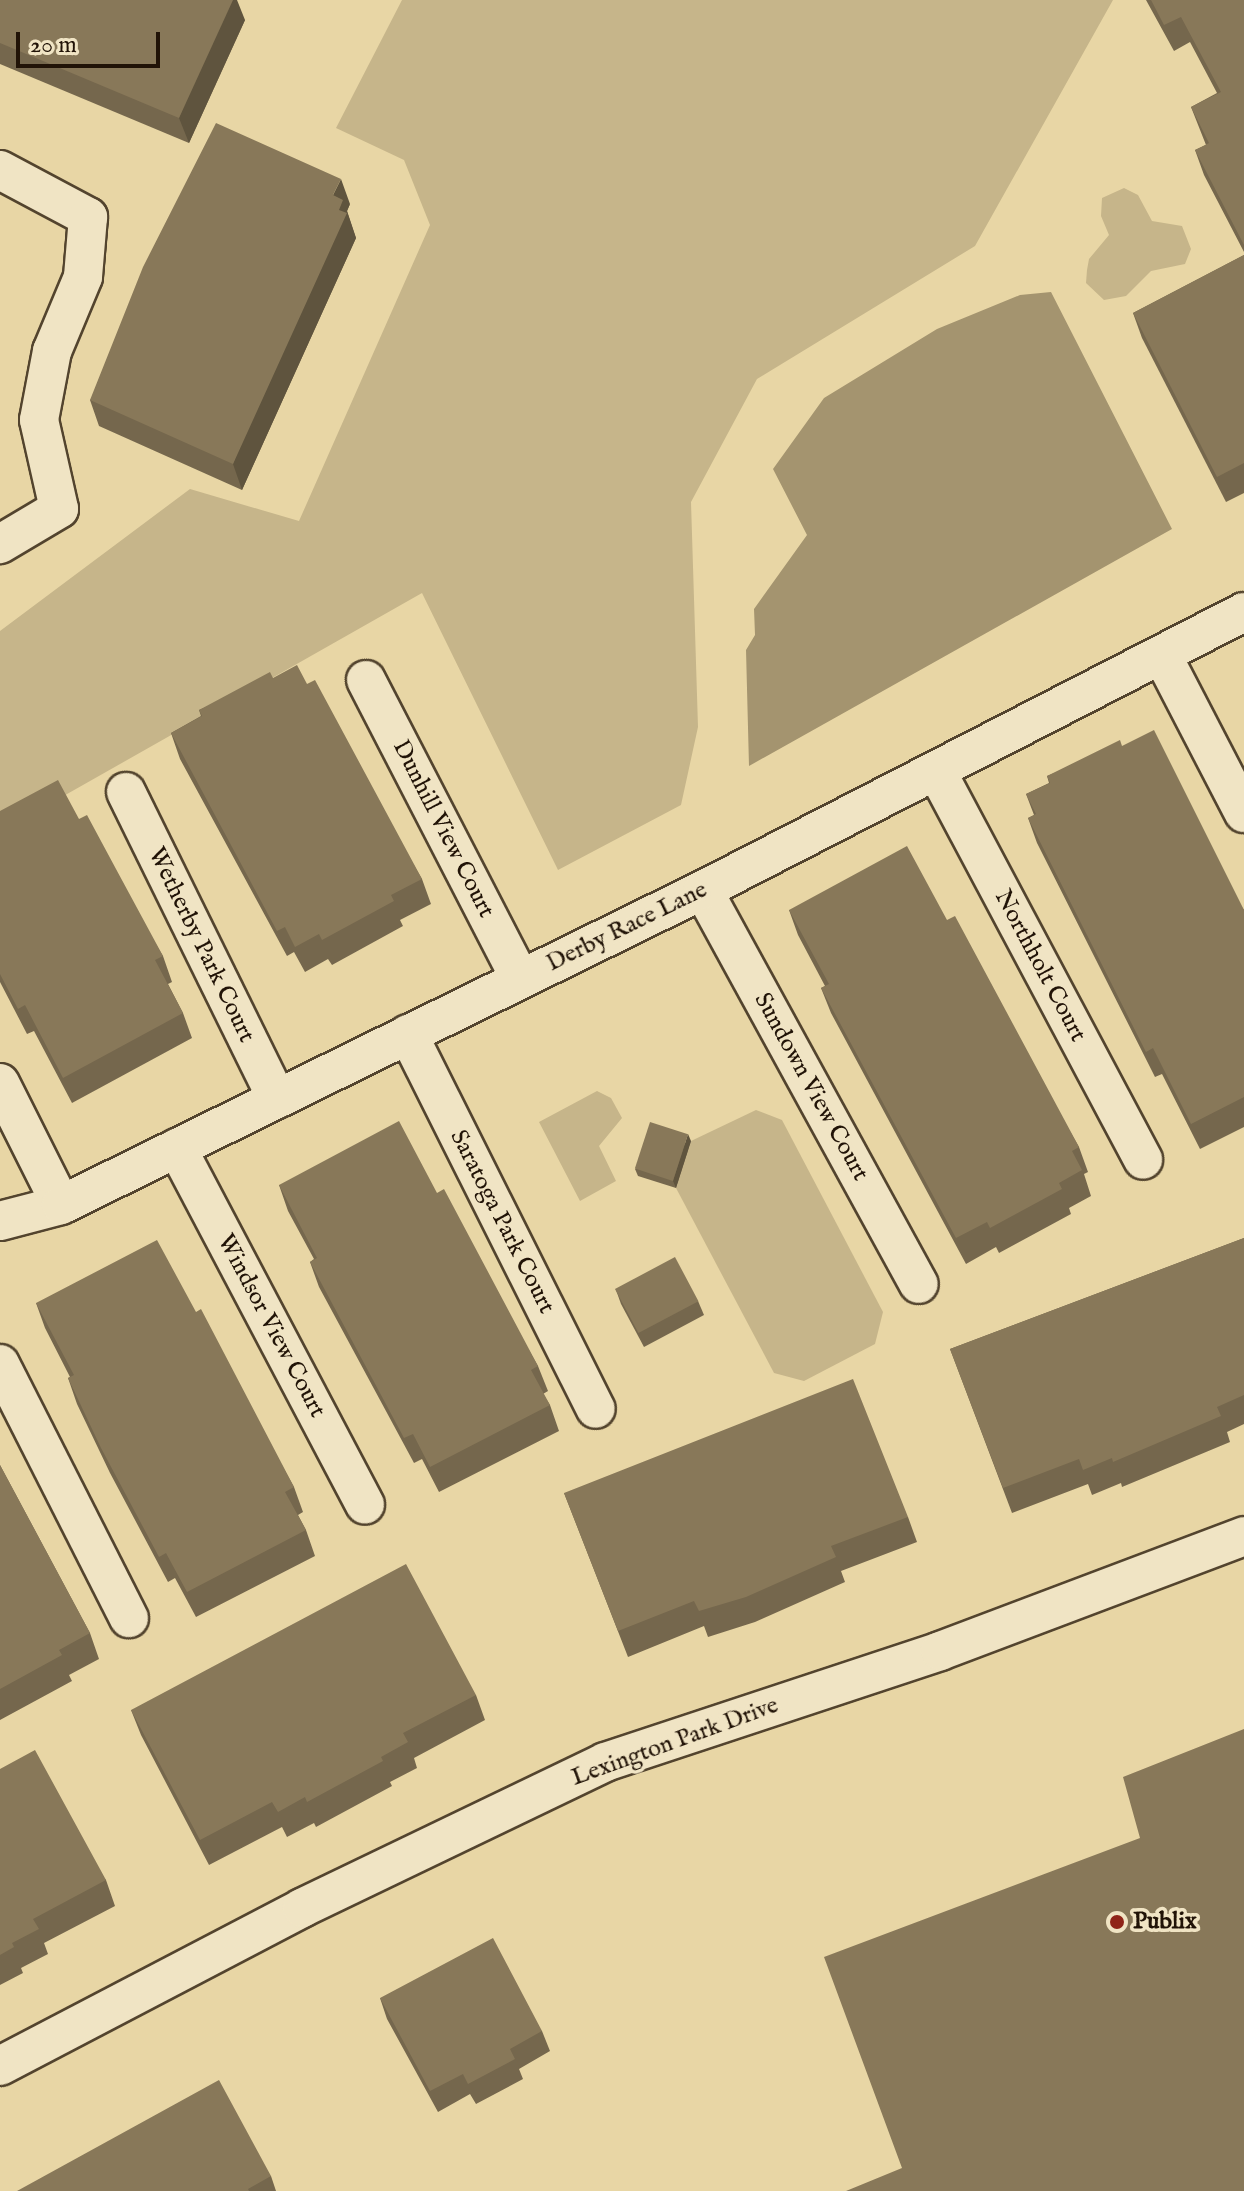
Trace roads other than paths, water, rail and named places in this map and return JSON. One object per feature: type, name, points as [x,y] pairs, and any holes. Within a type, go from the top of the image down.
[{"type":"street","points":[[0,170],[88,217],[83,277],[52,351],[39,420],[59,509],[0,544]]},
{"type":"street","name":"Derby Race Lane","points":[[0,1221],[61,1205],[703,890],[1244,612]]},
{"type":"street","points":[[1162,655],[1244,813]]},
{"type":"street","name":"Dunhill View Court","points":[[366,680],[520,979]]},
{"type":"street","name":"Northholt Court","points":[[937,772],[1143,1160]]},
{"type":"street","name":"Wetherby Park Court","points":[[126,792],[277,1099]]},
{"type":"street","name":"Sundown View Court","points":[[703,890],[919,1284]]},
{"type":"street","name":"Saratoga Park Court","points":[[408,1034],[596,1409]]},
{"type":"street","points":[[0,1083],[61,1205]]},
{"type":"street","name":"Windsor View Court","points":[[177,1148],[365,1504]]},
{"type":"street","points":[[0,1364],[129,1618]]},
{"type":"street","name":"Lexington Park Drive","points":[[0,2066],[302,1908],[605,1762],[940,1651],[1244,1536]]},
{"type":"place","name":"Publix","points":[[1117,1922]]}]
